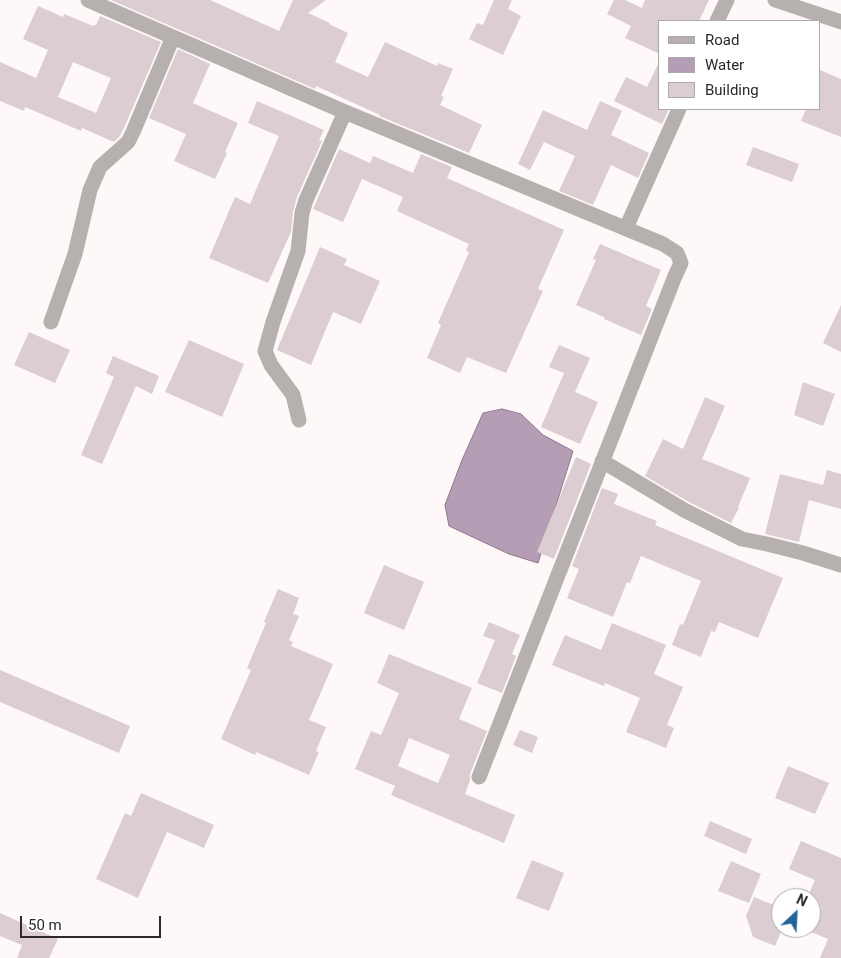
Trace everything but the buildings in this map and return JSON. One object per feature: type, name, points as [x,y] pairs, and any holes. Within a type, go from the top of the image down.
[{"type":"street","points":[[88,0],[345,112],[626,228],[663,244],[677,253],[680,263],[479,777]]},
{"type":"street","points":[[717,20],[727,0]]},
{"type":"street","points":[[775,0],[841,22]]},
{"type":"street","points":[[51,322],[75,254],[90,190],[100,167],[128,142],[173,37]]},
{"type":"street","points":[[626,228],[679,110]]},
{"type":"street","points":[[300,420],[293,395],[271,365],[265,351],[298,251],[302,213],[306,200],[345,112]]},
{"type":"street","points":[[602,461],[684,510],[742,539],[803,553],[841,565]]},
{"type":"water","points":[[502,409],[521,414],[543,435],[573,451],[538,563],[509,554],[449,526],[445,505],[483,413]]}]
